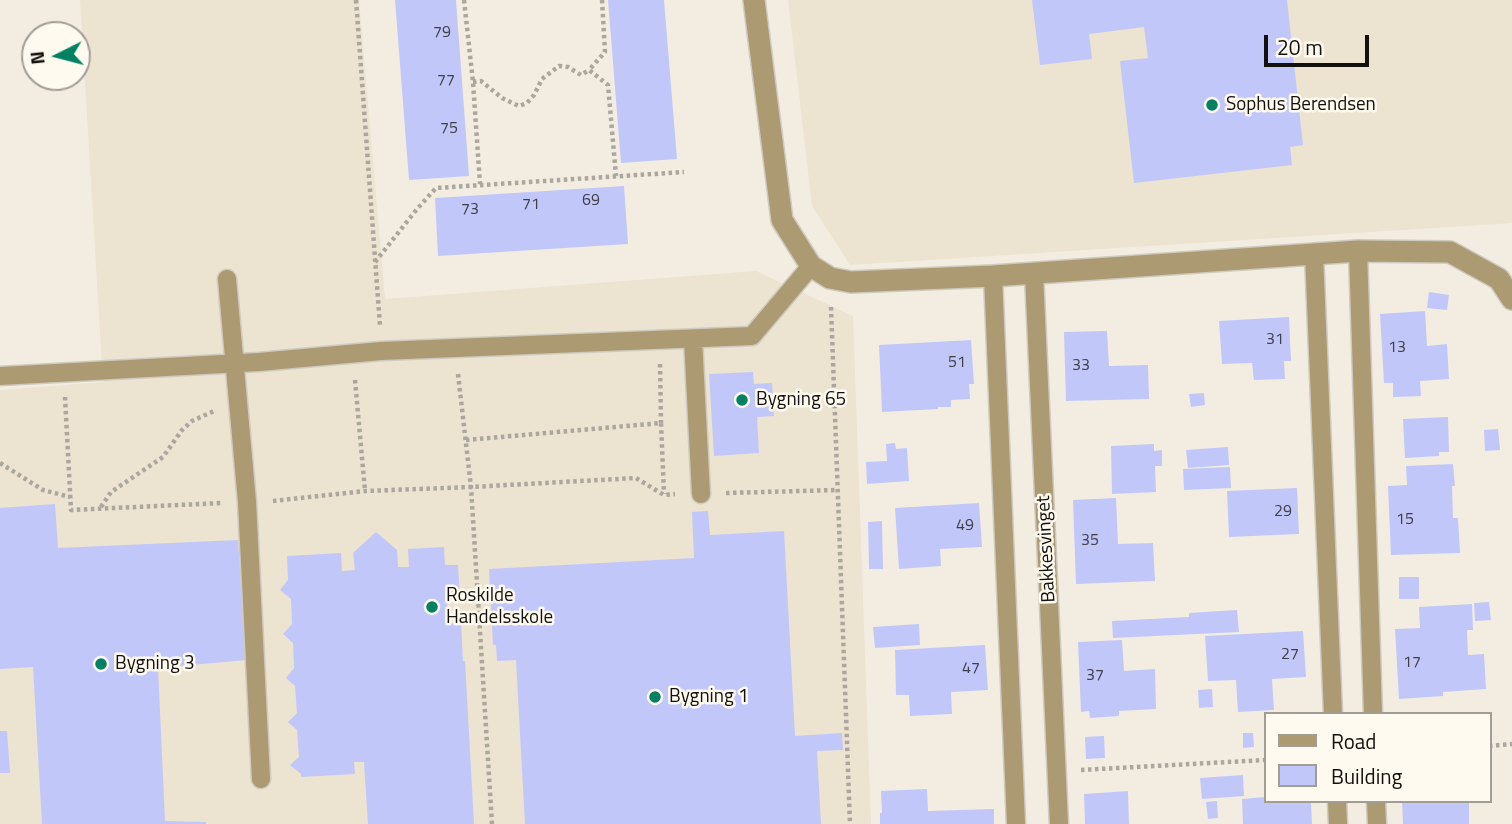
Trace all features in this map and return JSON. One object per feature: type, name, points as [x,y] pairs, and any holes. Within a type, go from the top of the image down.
[{"type":"street","points":[[754,0],[782,220],[811,267],[830,278],[851,282],[1034,274],[1358,251],[1450,252],[1499,279],[1512,299]]},
{"type":"lane","points":[[1358,251],[1373,712]]},
{"type":"lane","points":[[1314,254],[1333,712]]},
{"type":"lane","points":[[0,376],[234,363],[381,351],[752,336],[811,267]]},
{"type":"lane","name":"Bakkesvinget","points":[[1034,274],[1059,824]]},
{"type":"lane","points":[[993,276],[1016,824]]},
{"type":"lane","points":[[227,279],[247,502],[261,779]]},
{"type":"lane","points":[[693,339],[701,494]]},
{"type":"lane","points":[[1337,803],[1338,824]]},
{"type":"lane","points":[[1376,803],[1377,824]]},
{"type":"path","points":[[356,0],[381,351]]},
{"type":"path","points":[[464,0],[480,184]]},
{"type":"path","points":[[473,82],[481,82],[502,98],[519,106],[527,103],[542,79],[559,66],[568,67],[581,75],[589,70],[605,52],[602,0]]},
{"type":"path","points":[[589,70],[608,85],[616,177]]},
{"type":"path","points":[[375,262],[436,188],[684,172]]},
{"type":"path","points":[[830,278],[850,824]]},
{"type":"path","points":[[659,341],[664,495]]},
{"type":"path","points":[[454,349],[471,487],[492,824]]},
{"type":"path","points":[[352,354],[365,491]]},
{"type":"path","points":[[64,372],[71,510],[247,502],[365,491],[636,478],[664,495],[837,489]]},
{"type":"path","points":[[100,508],[111,492],[163,457],[182,430],[192,421],[216,410],[238,408]]},
{"type":"path","points":[[466,440],[661,423]]},
{"type":"path","points":[[0,463],[43,490],[70,497]]},
{"type":"path","points":[[1491,746],[1512,744]]},
{"type":"path","points":[[1057,771],[1264,760]]},
{"type":"shaded area","name":"Roskilde Handelsskole","points":[[80,0],[359,0],[385,299],[756,271],[853,316],[871,824],[0,824],[0,390],[103,382],[85,91],[91,91],[91,21],[81,21]]},
{"type":"shaded area","points":[[788,0],[1512,0],[1512,223],[850,265],[812,206]]},
{"type":"building","points":[[395,0],[456,0],[469,176],[409,180]]},
{"type":"building","points":[[608,0],[664,0],[677,159],[621,163]]},
{"type":"building","name":"Sophus Berendsen","points":[[1032,0],[1287,0],[1303,145],[1290,147],[1292,165],[1134,183],[1120,61],[1148,58],[1144,27],[1089,34],[1092,59],[1040,65]]},
{"type":"building","points":[[624,186],[628,244],[438,256],[435,198]]},
{"type":"building","points":[[1429,292],[1449,295],[1447,310],[1427,308]]},
{"type":"building","points":[[1425,311],[1427,346],[1447,344],[1449,379],[1420,381],[1421,396],[1393,397],[1393,383],[1384,383],[1380,314]]},
{"type":"building","points":[[1289,317],[1291,361],[1284,361],[1285,379],[1254,380],[1252,363],[1222,364],[1219,321]]},
{"type":"building","points":[[1107,331],[1109,366],[1148,365],[1149,399],[1066,401],[1064,332]]},
{"type":"building","points":[[971,340],[974,384],[969,384],[970,399],[951,400],[951,407],[938,409],[882,412],[879,345]]},
{"type":"building","name":"Bygning 65","points":[[753,372],[754,384],[772,383],[774,416],[757,417],[759,453],[714,456],[709,374]]},
{"type":"building","points":[[1204,393],[1205,405],[1191,407],[1189,394]]},
{"type":"building","points":[[1448,417],[1449,452],[1439,452],[1439,456],[1405,458],[1403,419]]},
{"type":"building","points":[[1498,429],[1500,450],[1485,451],[1484,430]]},
{"type":"building","points":[[895,443],[896,449],[907,448],[909,481],[867,484],[866,462],[887,461],[886,444]]},
{"type":"building","points":[[1154,444],[1154,451],[1162,450],[1162,466],[1155,466],[1156,492],[1112,494],[1111,446]]},
{"type":"building","points":[[1228,447],[1229,465],[1188,468],[1186,450]]},
{"type":"building","points":[[1453,464],[1453,518],[1458,518],[1460,553],[1391,555],[1388,486],[1407,485],[1406,466]]},
{"type":"building","points":[[1230,467],[1231,488],[1184,490],[1183,469]]},
{"type":"building","points":[[1297,488],[1299,534],[1229,537],[1227,491]]},
{"type":"building","points":[[1116,498],[1118,544],[1153,543],[1155,581],[1076,584],[1073,500]]},
{"type":"building","points":[[979,503],[982,547],[940,549],[941,566],[899,569],[895,508]]},
{"type":"building","name":"Bygning 3","points":[[55,504],[58,548],[238,540],[246,660],[158,668],[165,821],[206,824],[42,824],[33,667],[0,669],[0,508]]},
{"type":"building","name":"Bygning 1","points":[[708,511],[710,535],[784,531],[795,736],[842,733],[843,750],[817,751],[821,824],[525,824],[516,660],[497,661],[496,645],[493,645],[489,569],[694,558],[692,512]]},
{"type":"building","points":[[882,521],[883,569],[869,569],[868,522]]},
{"type":"building","points":[[376,532],[397,550],[398,567],[409,567],[408,549],[444,547],[445,565],[458,565],[460,600],[447,600],[448,623],[461,623],[474,824],[368,824],[364,762],[354,762],[355,774],[301,777],[290,765],[299,757],[297,730],[288,722],[297,713],[295,686],[286,678],[294,668],[293,643],[283,634],[292,624],[291,599],[280,590],[288,580],[287,556],[341,553],[342,571],[355,570],[353,553]]},
{"type":"building","points":[[1399,577],[1419,577],[1419,599],[1399,599]]},
{"type":"building","points":[[1489,602],[1491,620],[1475,621],[1474,603]]},
{"type":"building","points":[[1472,604],[1473,630],[1467,630],[1468,655],[1484,654],[1486,689],[1399,699],[1395,629],[1420,628],[1419,607]]},
{"type":"building","points":[[1237,610],[1239,632],[1113,638],[1112,621],[1189,617],[1189,613]]},
{"type":"building","points":[[919,624],[920,645],[875,648],[873,627]]},
{"type":"building","points":[[1303,631],[1306,677],[1272,679],[1274,710],[1238,712],[1236,680],[1208,681],[1205,636]]},
{"type":"building","points":[[1122,640],[1124,671],[1155,669],[1156,709],[1119,711],[1119,716],[1090,718],[1089,711],[1081,712],[1078,642]]},
{"type":"building","points":[[985,645],[988,690],[951,692],[952,714],[910,716],[909,695],[896,695],[895,650]]},
{"type":"building","points":[[1212,689],[1213,707],[1199,708],[1198,690]]},
{"type":"building","points":[[0,731],[7,731],[10,773],[0,773]]},
{"type":"building","points":[[1243,733],[1253,733],[1254,747],[1243,748]]},
{"type":"building","points":[[1104,736],[1105,758],[1086,759],[1085,737]]},
{"type":"building","points":[[1243,775],[1244,796],[1202,799],[1200,778]]},
{"type":"building","points":[[927,789],[928,811],[994,809],[994,824],[880,824],[881,791]]},
{"type":"building","points":[[1128,791],[1129,824],[1085,824],[1084,794]]},
{"type":"building","points":[[1264,797],[1264,803],[1311,803],[1312,824],[1243,824],[1242,799]]},
{"type":"building","points":[[1217,801],[1218,818],[1208,819],[1206,802]]},
{"type":"building","points":[[1402,803],[1469,803],[1469,824],[1403,824]]},
{"type":"place","name":"Sophus Berendsen","points":[[1212,105]]},
{"type":"place","name":"Bygning 65","points":[[742,400]]},
{"type":"place","name":"Roskilde Handelsskole","points":[[432,607]]},
{"type":"place","name":"Bygning 3","points":[[101,664]]},
{"type":"place","name":"Bygning 1","points":[[655,697]]}]
